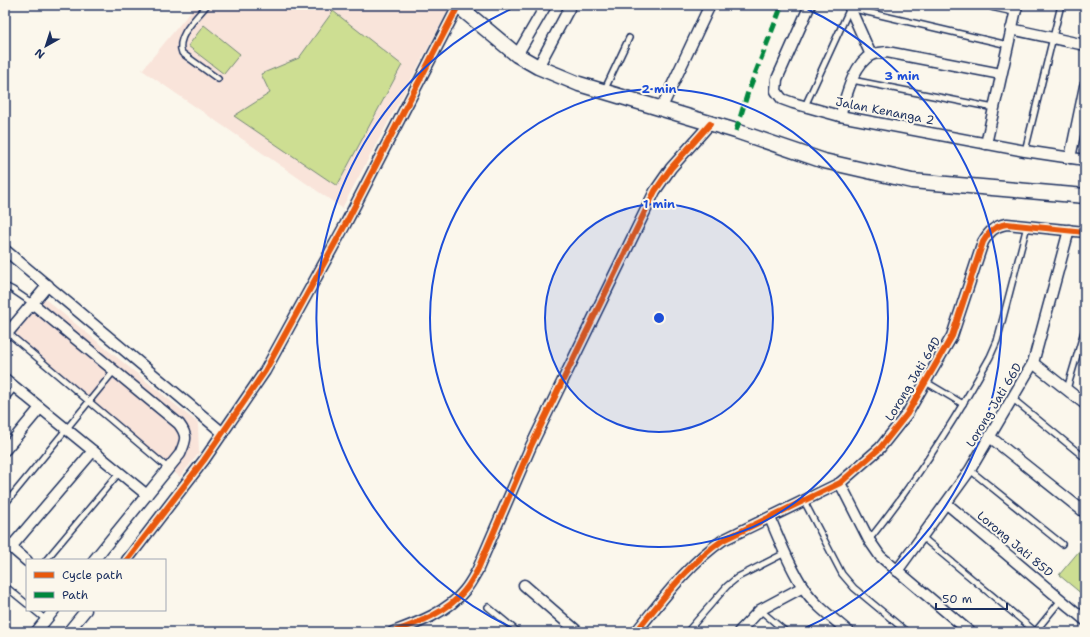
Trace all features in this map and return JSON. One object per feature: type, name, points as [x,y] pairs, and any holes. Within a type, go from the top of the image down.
[{"type":"main road","points":[[457,5],[517,55],[538,67],[604,92],[824,161],[912,181],[1085,196]]},
{"type":"street","points":[[128,559],[223,434],[265,371],[345,225],[457,5]]},
{"type":"street","points":[[517,55],[546,5]]},
{"type":"street","points":[[538,67],[571,5]]},
{"type":"street","points":[[661,109],[710,5]]},
{"type":"street","name":"Jalan Kenanga 2","points":[[810,5],[777,79],[776,91],[782,99],[840,116],[986,144],[1085,160]]},
{"type":"street","points":[[986,144],[1017,8],[993,5]]},
{"type":"street","points":[[850,7],[871,55]]},
{"type":"street","points":[[1011,29],[1085,45]]},
{"type":"street","points":[[840,116],[852,80],[860,66],[871,55],[887,52],[1001,74]]},
{"type":"street","points":[[1070,158],[1081,119],[1085,86]]},
{"type":"street","points":[[393,632],[417,623],[449,605],[465,591],[477,571],[531,446],[655,191],[670,168],[695,143],[710,124]]},
{"type":"street","name":"Lorong Jati 64D","points":[[636,632],[690,567],[707,551],[723,540],[840,483],[880,448],[907,414],[955,330],[983,242],[989,232],[998,225],[1006,224],[1085,232]]},
{"type":"street","name":"Lorong Jati 66D","points":[[897,571],[947,504],[970,470],[1033,363],[1069,230]]},
{"type":"street","points":[[5,250],[223,434]]},
{"type":"street","points":[[6,335],[48,285]]},
{"type":"street","points":[[32,303],[179,424],[185,433],[185,443],[180,454],[95,559]]},
{"type":"street","points":[[1033,363],[1085,404]]},
{"type":"street","points":[[5,378],[147,495]]},
{"type":"street","points":[[5,450],[40,408]]},
{"type":"street","points":[[990,437],[1083,511]]},
{"type":"street","points":[[26,560],[8,545],[93,451]]},
{"type":"street","points":[[840,483],[869,540],[880,556],[965,630]]},
{"type":"street","name":"Lorong Jati 85D","points":[[947,504],[1085,620]]},
{"type":"street","points":[[770,518],[785,553],[803,587],[813,600],[849,632]]},
{"type":"street","points":[[524,585],[578,632]]},
{"type":"street","points":[[739,632],[760,610],[803,587]]},
{"type":"street","points":[[36,632],[53,611]]},
{"type":"street","points":[[68,632],[85,611]]},
{"type":"lane","points":[[207,5],[183,36],[180,42],[180,48],[182,53],[218,80]]},
{"type":"lane","points":[[1025,151],[1061,5]]},
{"type":"lane","points":[[805,106],[850,7],[1008,45]]},
{"type":"lane","points":[[604,92],[629,38]]},
{"type":"lane","points":[[852,80],[994,108]]},
{"type":"lane","points":[[869,540],[903,497],[930,458],[990,357],[997,341],[1027,226]]},
{"type":"lane","points":[[5,286],[32,303]]},
{"type":"lane","points":[[1067,389],[1085,328]]},
{"type":"lane","points":[[6,335],[89,401],[169,469]]},
{"type":"lane","points":[[5,504],[114,371]]},
{"type":"lane","points":[[926,382],[963,404]]},
{"type":"lane","points":[[5,399],[15,387]]},
{"type":"lane","points":[[1013,399],[1085,458]]},
{"type":"lane","points":[[970,470],[1062,544]]},
{"type":"lane","points":[[47,559],[119,473]]},
{"type":"lane","points":[[804,501],[842,574],[854,588],[907,632]]},
{"type":"lane","points":[[922,538],[1036,632],[1061,600]]},
{"type":"lane","points":[[687,632],[727,586],[738,577],[785,553]]},
{"type":"lane","points":[[5,586],[26,603]]},
{"type":"lane","points":[[488,607],[518,632]]},
{"type":"lane","points":[[760,610],[786,632]]},
{"type":"lane","points":[[35,611],[46,620]]},
{"type":"shaded area","points":[[196,5],[448,5],[450,7],[342,208],[142,70]]},
{"type":"shaded area","points":[[35,291],[198,423],[199,453],[180,477],[5,335],[5,328]]},
{"type":"green space","points":[[333,11],[402,65],[337,186],[234,116],[270,93],[261,74],[299,58]]},
{"type":"green space","points":[[204,25],[240,54],[224,74],[188,46]]},
{"type":"green space","points":[[1085,544],[1085,593],[1083,595],[1059,575]]},
{"type":"marked path","points":[[736,131],[748,92],[782,5]]},
{"type":"cycle path","points":[[128,559],[204,460],[265,371],[345,225],[458,6]]},
{"type":"cycle path","points":[[393,632],[422,621],[441,611],[458,598],[470,583],[477,571],[531,446],[655,191],[671,168],[710,124]]},
{"type":"cycle path","points":[[636,632],[676,583],[710,549],[723,540],[840,483],[880,448],[907,414],[952,336],[983,242],[992,230],[1007,224],[1085,232]]}]
